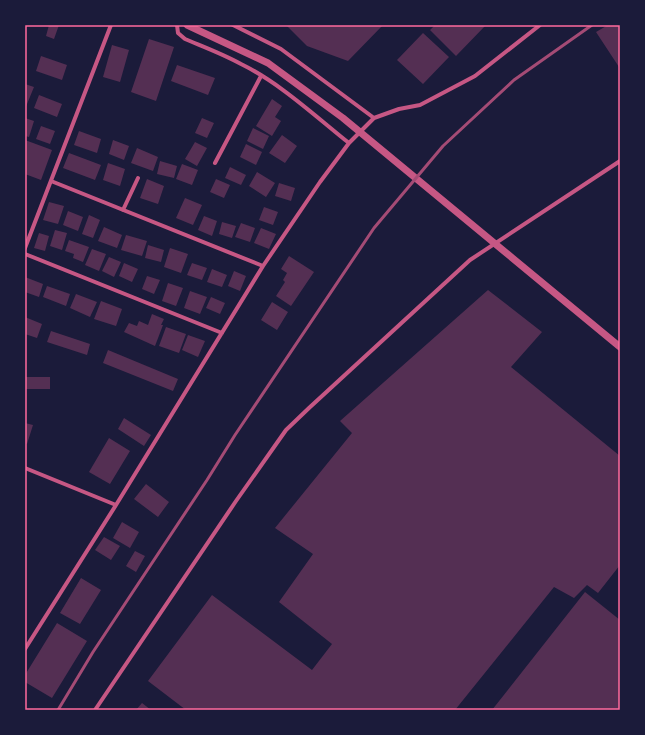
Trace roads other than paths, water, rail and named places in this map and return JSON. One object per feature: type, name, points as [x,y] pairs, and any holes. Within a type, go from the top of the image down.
[{"type":"street","points":[[25,248],[111,25]]},
{"type":"street","points":[[177,25],[178,34],[185,39],[242,64],[261,76],[290,95],[349,143]]},
{"type":"street","points":[[187,25],[268,63],[343,118],[620,347]]},
{"type":"street","points":[[233,25],[280,50],[374,118]]},
{"type":"street","points":[[25,649],[116,506],[263,266],[320,182],[349,143],[374,118],[399,109],[420,105],[475,76],[540,25]]},
{"type":"street","points":[[215,163],[261,76]]},
{"type":"street","points":[[95,710],[236,501],[286,430],[470,260],[620,161]]},
{"type":"street","points":[[123,210],[138,178]]},
{"type":"street","points":[[51,181],[263,266]]},
{"type":"street","points":[[25,254],[222,333]]},
{"type":"street","points":[[25,468],[116,506]]},
{"type":"railway","points":[[58,710],[93,652],[207,480],[235,435],[374,228],[443,146],[514,80],[592,25]]}]
